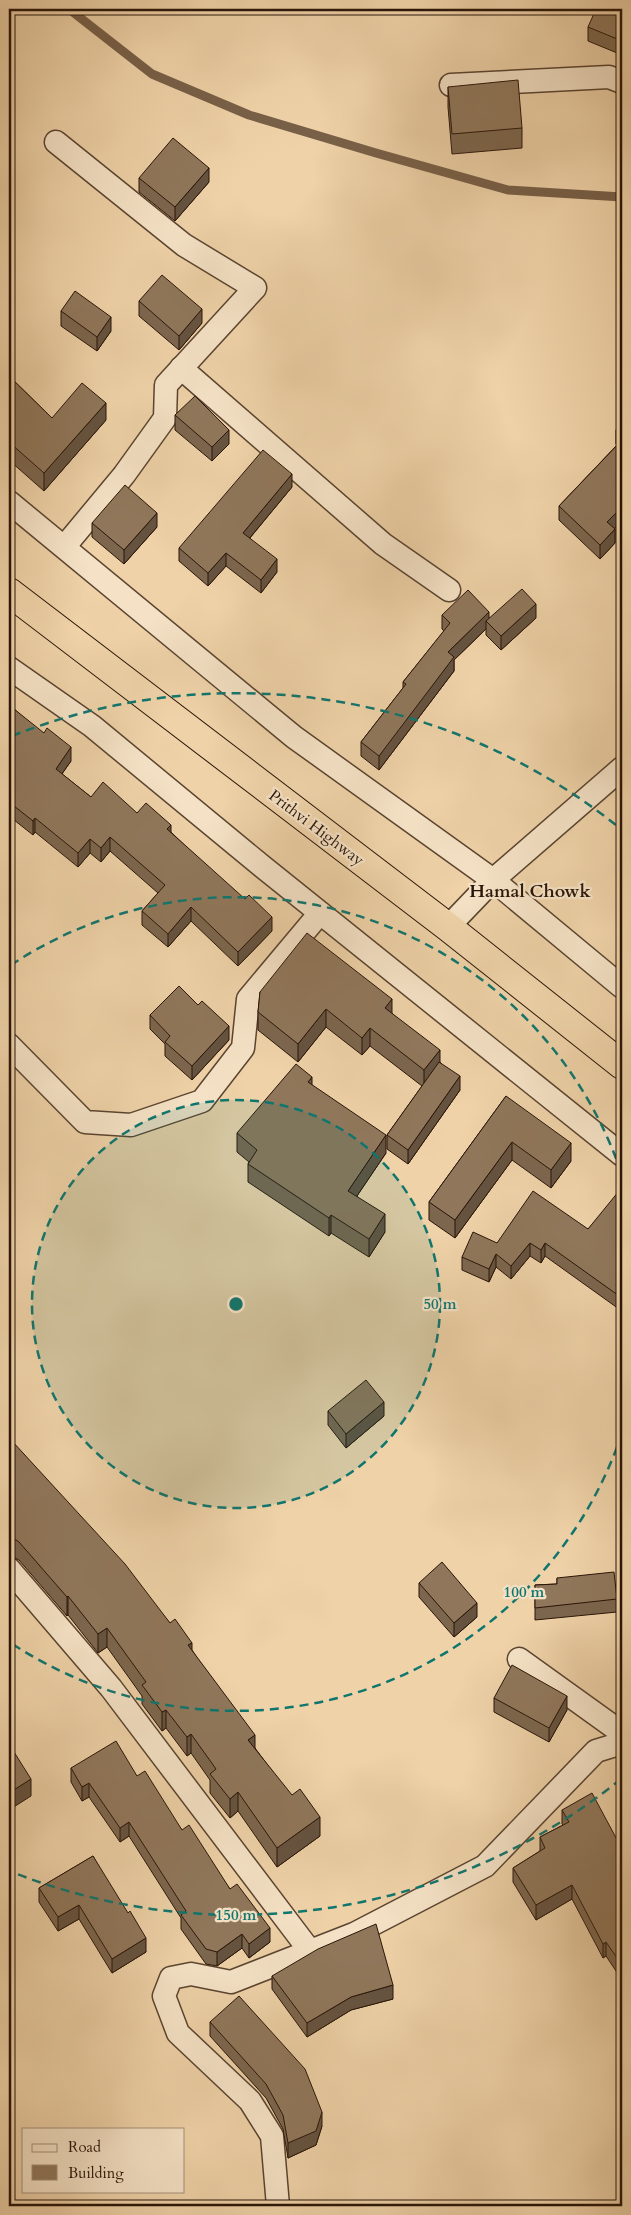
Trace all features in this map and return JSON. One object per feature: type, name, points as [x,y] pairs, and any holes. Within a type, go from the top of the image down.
[{"type":"highway","name":"Prithvi Highway","points":[[9,592],[448,927],[622,1065]]},
{"type":"street","points":[[451,85],[609,77],[622,82]]},
{"type":"street","points":[[56,142],[184,245],[255,288],[166,385],[165,418],[124,475],[64,546]]},
{"type":"street","points":[[181,368],[383,544],[449,590]]},
{"type":"street","points":[[9,502],[294,737],[493,880],[622,987]]},
{"type":"street","points":[[9,668],[92,726],[320,913],[622,1155]]},
{"type":"street","points":[[448,927],[493,880],[622,768]]},
{"type":"street","points":[[9,1045],[85,1122],[131,1125],[202,1101],[244,1048],[248,999],[320,913]]},
{"type":"street","points":[[9,1569],[111,1688],[310,1951]]},
{"type":"street","points":[[519,1659],[622,1733]]},
{"type":"street","points":[[278,2206],[272,2136],[250,2101],[178,2033],[164,1996],[170,1978],[191,1974],[231,1982],[354,1934],[485,1866],[596,1751],[622,1744]]},
{"type":"building","points":[[596,9],[622,9],[622,41],[588,27]]},
{"type":"building","points":[[518,80],[522,128],[452,134],[448,87]]},
{"type":"building","points":[[173,138],[209,168],[175,207],[139,178]]},
{"type":"building","points":[[162,275],[202,309],[179,336],[139,301]]},
{"type":"building","points":[[75,291],[111,317],[97,337],[61,311]]},
{"type":"building","points":[[9,376],[52,418],[82,383],[106,403],[44,473],[9,444]]},
{"type":"building","points":[[195,396],[229,430],[212,447],[175,415]]},
{"type":"building","points":[[622,423],[622,435],[616,430]]},
{"type":"building","points":[[622,440],[622,507],[607,522],[615,529],[600,545],[559,506]]},
{"type":"building","points":[[263,450],[292,474],[243,533],[277,559],[261,580],[226,553],[208,573],[179,548]]},
{"type":"building","points":[[125,485],[157,513],[124,550],[92,523]]},
{"type":"building","points":[[522,589],[536,604],[501,636],[486,621]]},
{"type":"building","points":[[468,590],[489,612],[448,652],[454,657],[379,756],[361,742],[406,684],[403,682],[450,623],[442,615]]},
{"type":"building","points":[[9,693],[13,696],[9,702]]},
{"type":"building","points":[[9,705],[44,733],[47,728],[71,747],[56,769],[91,797],[103,782],[137,813],[146,803],[171,825],[167,829],[245,899],[249,895],[272,917],[238,952],[191,907],[168,934],[142,911],[165,885],[110,837],[101,848],[90,839],[78,853],[35,818],[33,821],[9,802]]},
{"type":"building","points":[[307,933],[392,999],[385,1008],[440,1050],[424,1070],[370,1028],[362,1038],[326,1009],[298,1044],[258,1012],[260,992]]},
{"type":"building","points":[[179,986],[198,1005],[202,1001],[229,1026],[192,1066],[165,1042],[170,1036],[150,1015]]},
{"type":"building","points":[[439,1062],[460,1076],[408,1150],[387,1135]]},
{"type":"building","points":[[296,1064],[312,1077],[308,1082],[386,1135],[348,1191],[385,1214],[369,1239],[331,1215],[329,1218],[248,1164],[257,1150],[237,1133]]},
{"type":"building","points":[[506,1096],[571,1143],[551,1170],[512,1142],[455,1220],[429,1202]]},
{"type":"building","points":[[533,1191],[588,1229],[619,1191],[622,1193],[622,1298],[545,1243],[541,1250],[530,1243],[511,1266],[496,1254],[489,1269],[462,1257],[473,1232],[497,1243]]},
{"type":"building","points":[[366,1380],[384,1402],[346,1434],[328,1411]]},
{"type":"building","points":[[12,1441],[125,1564],[170,1623],[175,1619],[192,1643],[188,1645],[255,1735],[248,1740],[292,1795],[300,1789],[320,1817],[277,1848],[238,1792],[230,1799],[210,1774],[216,1769],[191,1734],[187,1737],[166,1710],[162,1712],[142,1685],[146,1682],[107,1628],[98,1634],[68,1596],[19,1542],[9,1538],[9,1444]]},
{"type":"building","points":[[442,1562],[477,1603],[454,1623],[419,1583]]},
{"type":"building","points":[[614,1572],[617,1599],[535,1608],[535,1585],[557,1584],[557,1578]]},
{"type":"building","points":[[512,1665],[567,1696],[549,1728],[494,1698]]},
{"type":"building","points":[[116,1741],[137,1776],[145,1771],[182,1830],[189,1825],[230,1889],[237,1884],[270,1928],[249,1944],[242,1934],[217,1952],[206,1949],[181,1915],[186,1911],[129,1822],[120,1828],[89,1783],[82,1787],[71,1768]]},
{"type":"building","points":[[9,1744],[31,1779],[9,1793]]},
{"type":"building","points":[[592,1793],[622,1849],[622,1965],[606,1942],[603,1944],[572,1885],[536,1905],[513,1868],[545,1848],[540,1837],[569,1822],[562,1810]]},
{"type":"building","points":[[93,1856],[128,1913],[130,1911],[146,1938],[112,1959],[79,1905],[58,1917],[39,1888]]},
{"type":"building","points":[[376,1924],[393,1985],[351,1997],[307,2023],[272,1976],[318,1949]]},
{"type":"building","points":[[239,1996],[305,2069],[322,2112],[316,2131],[288,2143],[283,2115],[266,2084],[210,2022]]},
{"type":"waterway","points":[[69,9],[152,74],[249,115],[508,190],[622,197]]},
{"type":"district","name":"Hamal Chowk","points":[[530,891]]}]
